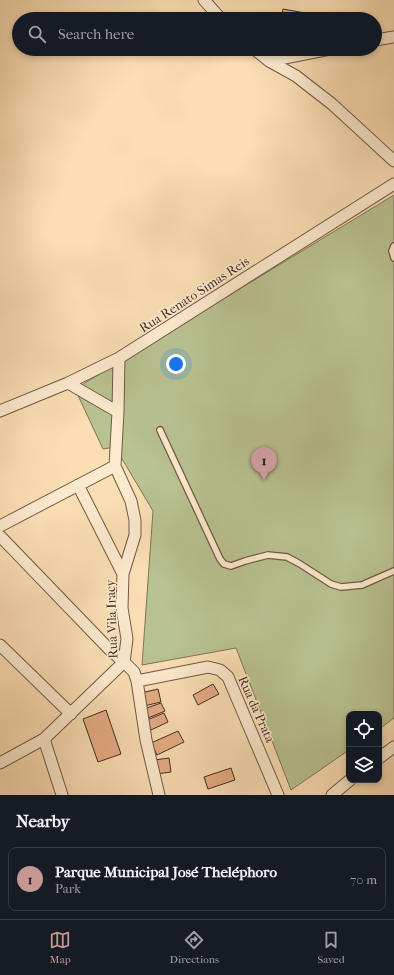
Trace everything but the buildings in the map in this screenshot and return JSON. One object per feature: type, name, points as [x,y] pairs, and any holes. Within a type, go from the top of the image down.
[{"type":"street","points":[[204,0],[215,12]]},
{"type":"street","points":[[382,39],[394,37]]},
{"type":"street","points":[[262,56],[268,61],[296,76],[332,104],[394,162]]},
{"type":"street","points":[[268,61],[294,56]]},
{"type":"street","name":"Rua Renato Simas Reis","points":[[0,411],[68,383],[120,358],[394,184]]},
{"type":"street","points":[[0,526],[115,466],[120,358]]},
{"type":"street","points":[[68,383],[118,412]]},
{"type":"street","name":"Rua Vila Iracy","points":[[115,466],[132,501],[135,520],[135,535],[123,574],[122,608],[127,639],[124,662],[134,672],[137,681],[146,740],[159,795]]},
{"type":"street","points":[[78,485],[123,574]]},
{"type":"street","points":[[0,536],[108,648],[124,662],[44,739],[0,763]]},
{"type":"street","points":[[0,645],[71,714]]},
{"type":"street","name":"Rua da Prata","points":[[137,681],[208,667],[220,670],[228,677],[278,795]]},
{"type":"street","points":[[44,739],[62,795]]},
{"type":"street","points":[[382,756],[394,746]]},
{"type":"street","points":[[332,795],[346,783]]},
{"type":"lane","points":[[394,246],[392,251],[394,258]]},
{"type":"lane","points":[[160,430],[220,560],[224,564],[232,566],[268,555],[287,557],[331,584],[341,587],[362,585],[394,571]]},
{"type":"green space","points":[[394,195],[394,718],[382,727],[382,711],[346,711],[346,752],[291,790],[236,648],[142,665],[153,511],[115,447],[103,449],[75,389]]},
{"type":"place","name":"Parque Municipal José Theléphoro","points":[[264,480]]}]
